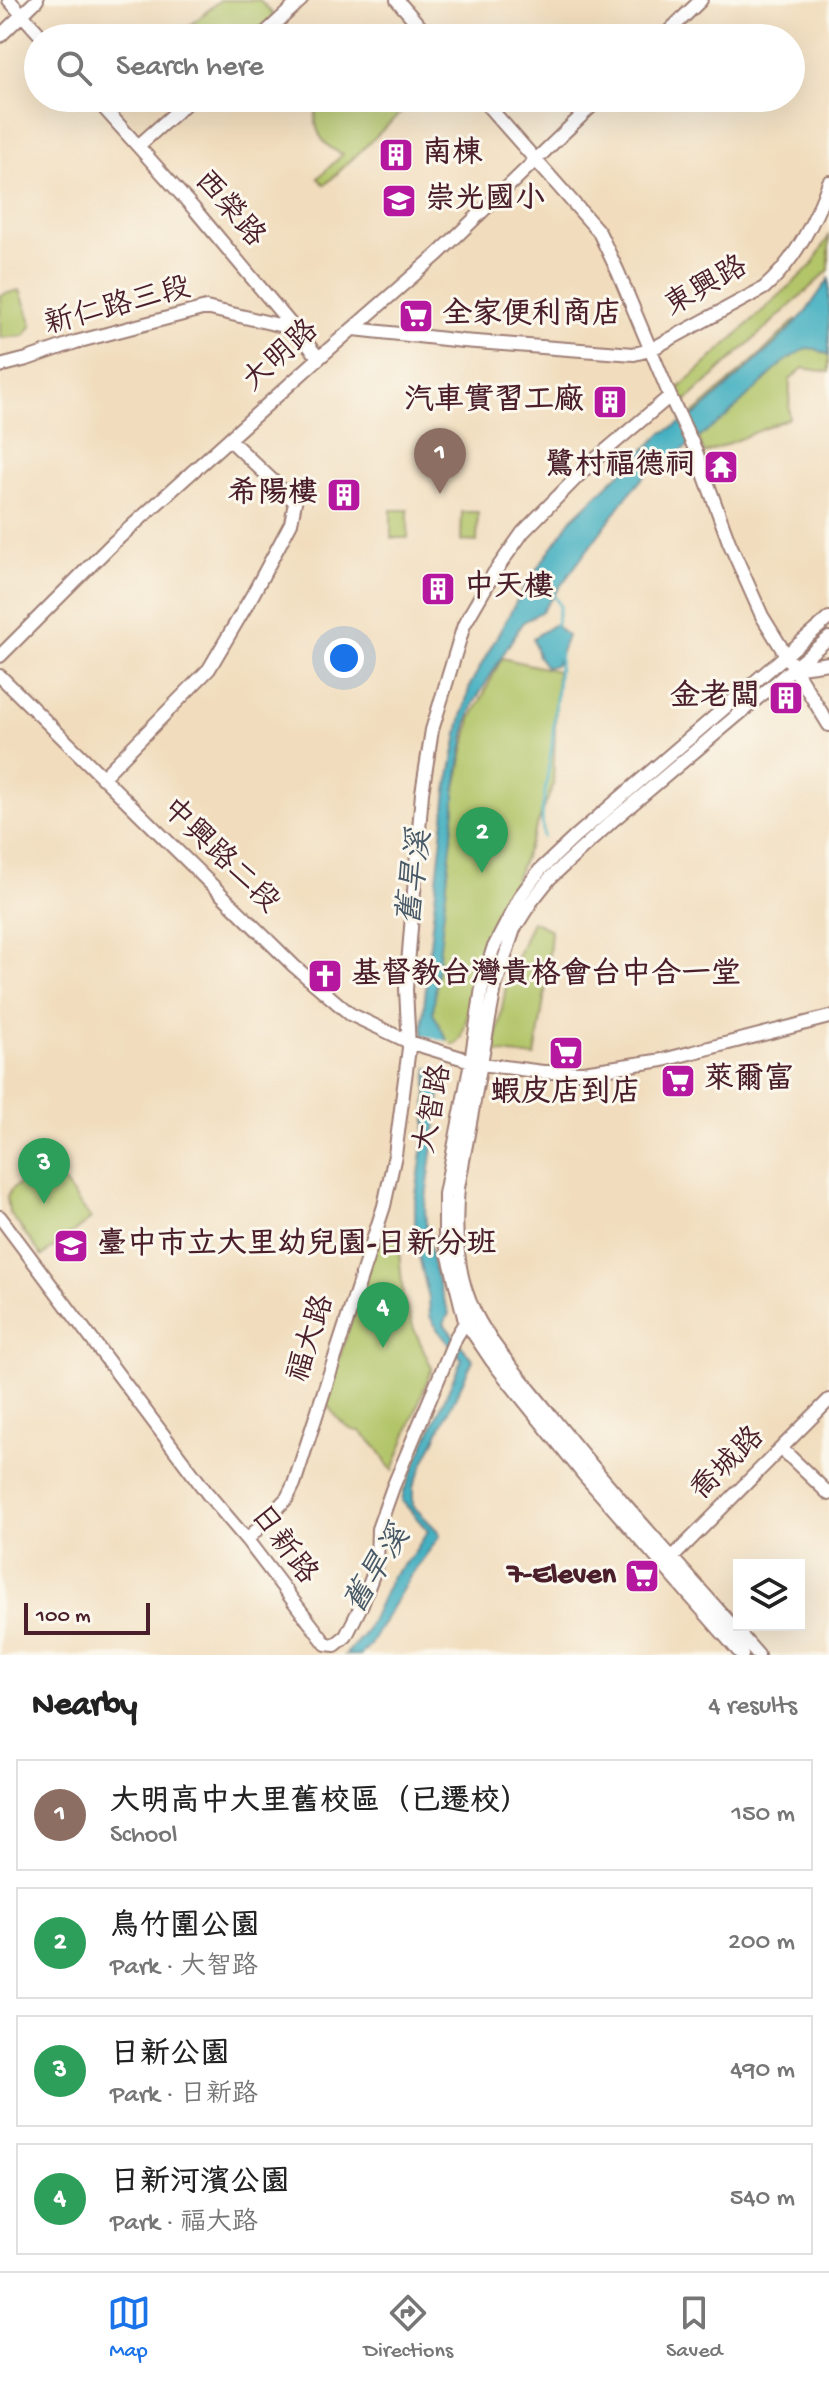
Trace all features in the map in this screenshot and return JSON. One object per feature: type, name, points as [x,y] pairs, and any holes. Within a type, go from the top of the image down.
[{"type":"street","points":[[9,0],[31,24]]},
{"type":"street","points":[[0,36],[37,0]]},
{"type":"street","points":[[275,24],[301,0]]},
{"type":"street","points":[[397,0],[418,24]]},
{"type":"street","points":[[676,24],[701,0]]},
{"type":"street","name":"西榮路","points":[[108,112],[319,358]]},
{"type":"street","points":[[138,146],[176,112]]},
{"type":"street","points":[[493,112],[599,232],[695,449],[729,542],[762,616],[829,725]]},
{"type":"street","name":"大明路","points":[[0,656],[112,544],[438,254],[586,112]]},
{"type":"street","name":"東興路","points":[[650,350],[764,288],[776,277],[801,241],[829,182]]},
{"type":"street","name":"新仁路三段","points":[[0,366],[76,342],[206,308],[296,329]]},
{"type":"street","points":[[354,329],[634,354],[650,350]]},
{"type":"street","name":"福大路","points":[[247,1540],[287,1498],[294,1484],[384,1206],[402,1114],[409,1042],[406,989],[422,793],[432,730],[464,625],[493,572],[523,532],[608,446],[670,396]]},
{"type":"street","points":[[102,778],[209,669],[291,523],[295,502],[230,440]]},
{"type":"street","name":"大智路","points":[[742,1655],[470,1317],[461,1270],[456,1214],[458,1188],[476,1063],[483,981],[493,949],[521,895],[540,870],[576,836],[829,618]]},
{"type":"street","name":"大智路","points":[[476,1063],[495,987],[514,929],[550,878],[611,822],[829,638]]},
{"type":"street","points":[[793,668],[829,663]]},
{"type":"street","name":"中興路二段","points":[[0,676],[294,966],[350,1014],[409,1042],[476,1063]]},
{"type":"street","points":[[476,1063],[543,1072],[629,1067],[829,1017]]},
{"type":"street","name":"日新路","points":[[0,1217],[207,1493],[326,1644],[341,1642],[357,1615],[377,1564],[378,1529],[393,1487],[454,1343],[470,1317]]},
{"type":"street","name":"喬城路","points":[[669,1561],[829,1400]]},
{"type":"street","points":[[782,1449],[829,1494]]},
{"type":"street","name":"大智路","points":[[669,1561],[758,1655]]},
{"type":"green space","points":[[220,0],[260,0],[274,16],[264,24],[192,24]]},
{"type":"green space","points":[[401,112],[325,185],[318,178],[343,154],[322,138],[316,114]]},
{"type":"green space","points":[[829,236],[829,270],[685,402],[676,391],[812,265]]},
{"type":"green space","points":[[20,290],[32,325],[24,336],[0,338],[0,295]]},
{"type":"green space","points":[[795,320],[825,327],[829,336],[829,372],[803,368],[790,380],[789,418],[704,454],[692,415]]},
{"type":"green space","points":[[391,510],[408,510],[408,538],[391,538]]},
{"type":"green space","points":[[462,512],[478,512],[477,542],[461,541]]},
{"type":"green space","points":[[502,658],[557,671],[553,786],[485,954],[461,1039],[456,1044],[448,1044],[434,1029],[432,999],[455,792],[471,719]]},
{"type":"green space","points":[[532,921],[551,930],[535,1057],[494,1052],[507,981]]},
{"type":"green space","points":[[49,1163],[91,1219],[42,1256],[9,1212],[7,1197],[13,1188]]},
{"type":"green space","points":[[382,1225],[398,1239],[403,1295],[432,1368],[393,1470],[360,1431],[345,1425],[325,1403]]},
{"type":"water","points":[[829,279],[829,355],[806,348],[784,362],[726,417],[680,452],[654,465],[542,611],[522,623],[474,703],[467,724],[455,792],[433,1013],[447,1040],[425,1207],[432,1261],[449,1313],[444,1324],[473,1360],[413,1486],[413,1506],[440,1536],[409,1578],[370,1645],[360,1655],[345,1655],[366,1632],[392,1576],[411,1557],[428,1531],[402,1501],[462,1359],[430,1316],[415,1239],[415,1202],[426,1125],[428,1063],[422,1028],[431,934],[447,791],[470,685],[525,586],[572,519],[661,434],[698,413],[776,343],[805,313]]},
{"type":"water","points":[[555,624],[567,636],[556,665],[546,667],[538,656],[533,638]]},
{"type":"pier","points":[[425,1036],[451,1042],[444,1071],[424,1066],[422,1049]]},
{"type":"waterway","points":[[553,594],[560,606],[555,628]]},
{"type":"waterway","points":[[543,837],[542,812],[560,654]]},
{"type":"place","name":"南棟","points":[[396,155]]},
{"type":"place","name":"崇光國小","points":[[399,201]]},
{"type":"place","name":"全家便利商店","points":[[416,316]]},
{"type":"place","name":"汽車實習工廠","points":[[610,402]]},
{"type":"place","name":"鷺村福德祠","points":[[721,467]]},
{"type":"place","name":"大明高中大里舊校區（已遷校）","points":[[440,494]]},
{"type":"place","name":"希陽樓","points":[[344,495]]},
{"type":"place","name":"中天樓","points":[[438,589]]},
{"type":"place","name":"金老闆","points":[[786,698]]},
{"type":"place","name":"鳥竹圍公園","points":[[482,873]]},
{"type":"place","name":"基督教台灣貴格會台中合一堂","points":[[325,976]]},
{"type":"place","name":"蝦皮店到店","points":[[566,1053]]},
{"type":"place","name":"萊爾富","points":[[678,1081]]},
{"type":"place","name":"日新公園","points":[[44,1204]]},
{"type":"place","name":"臺中市立大里幼兒園-日新分班","points":[[71,1246]]},
{"type":"place","name":"日新河濱公園","points":[[383,1348]]},
{"type":"place","name":"7-Eleven","points":[[642,1576]]},
{"type":"water label","name":"舊旱溪","points":[[417,878]]},
{"type":"water label","name":"舊旱溪","points":[[379,1571]]}]
